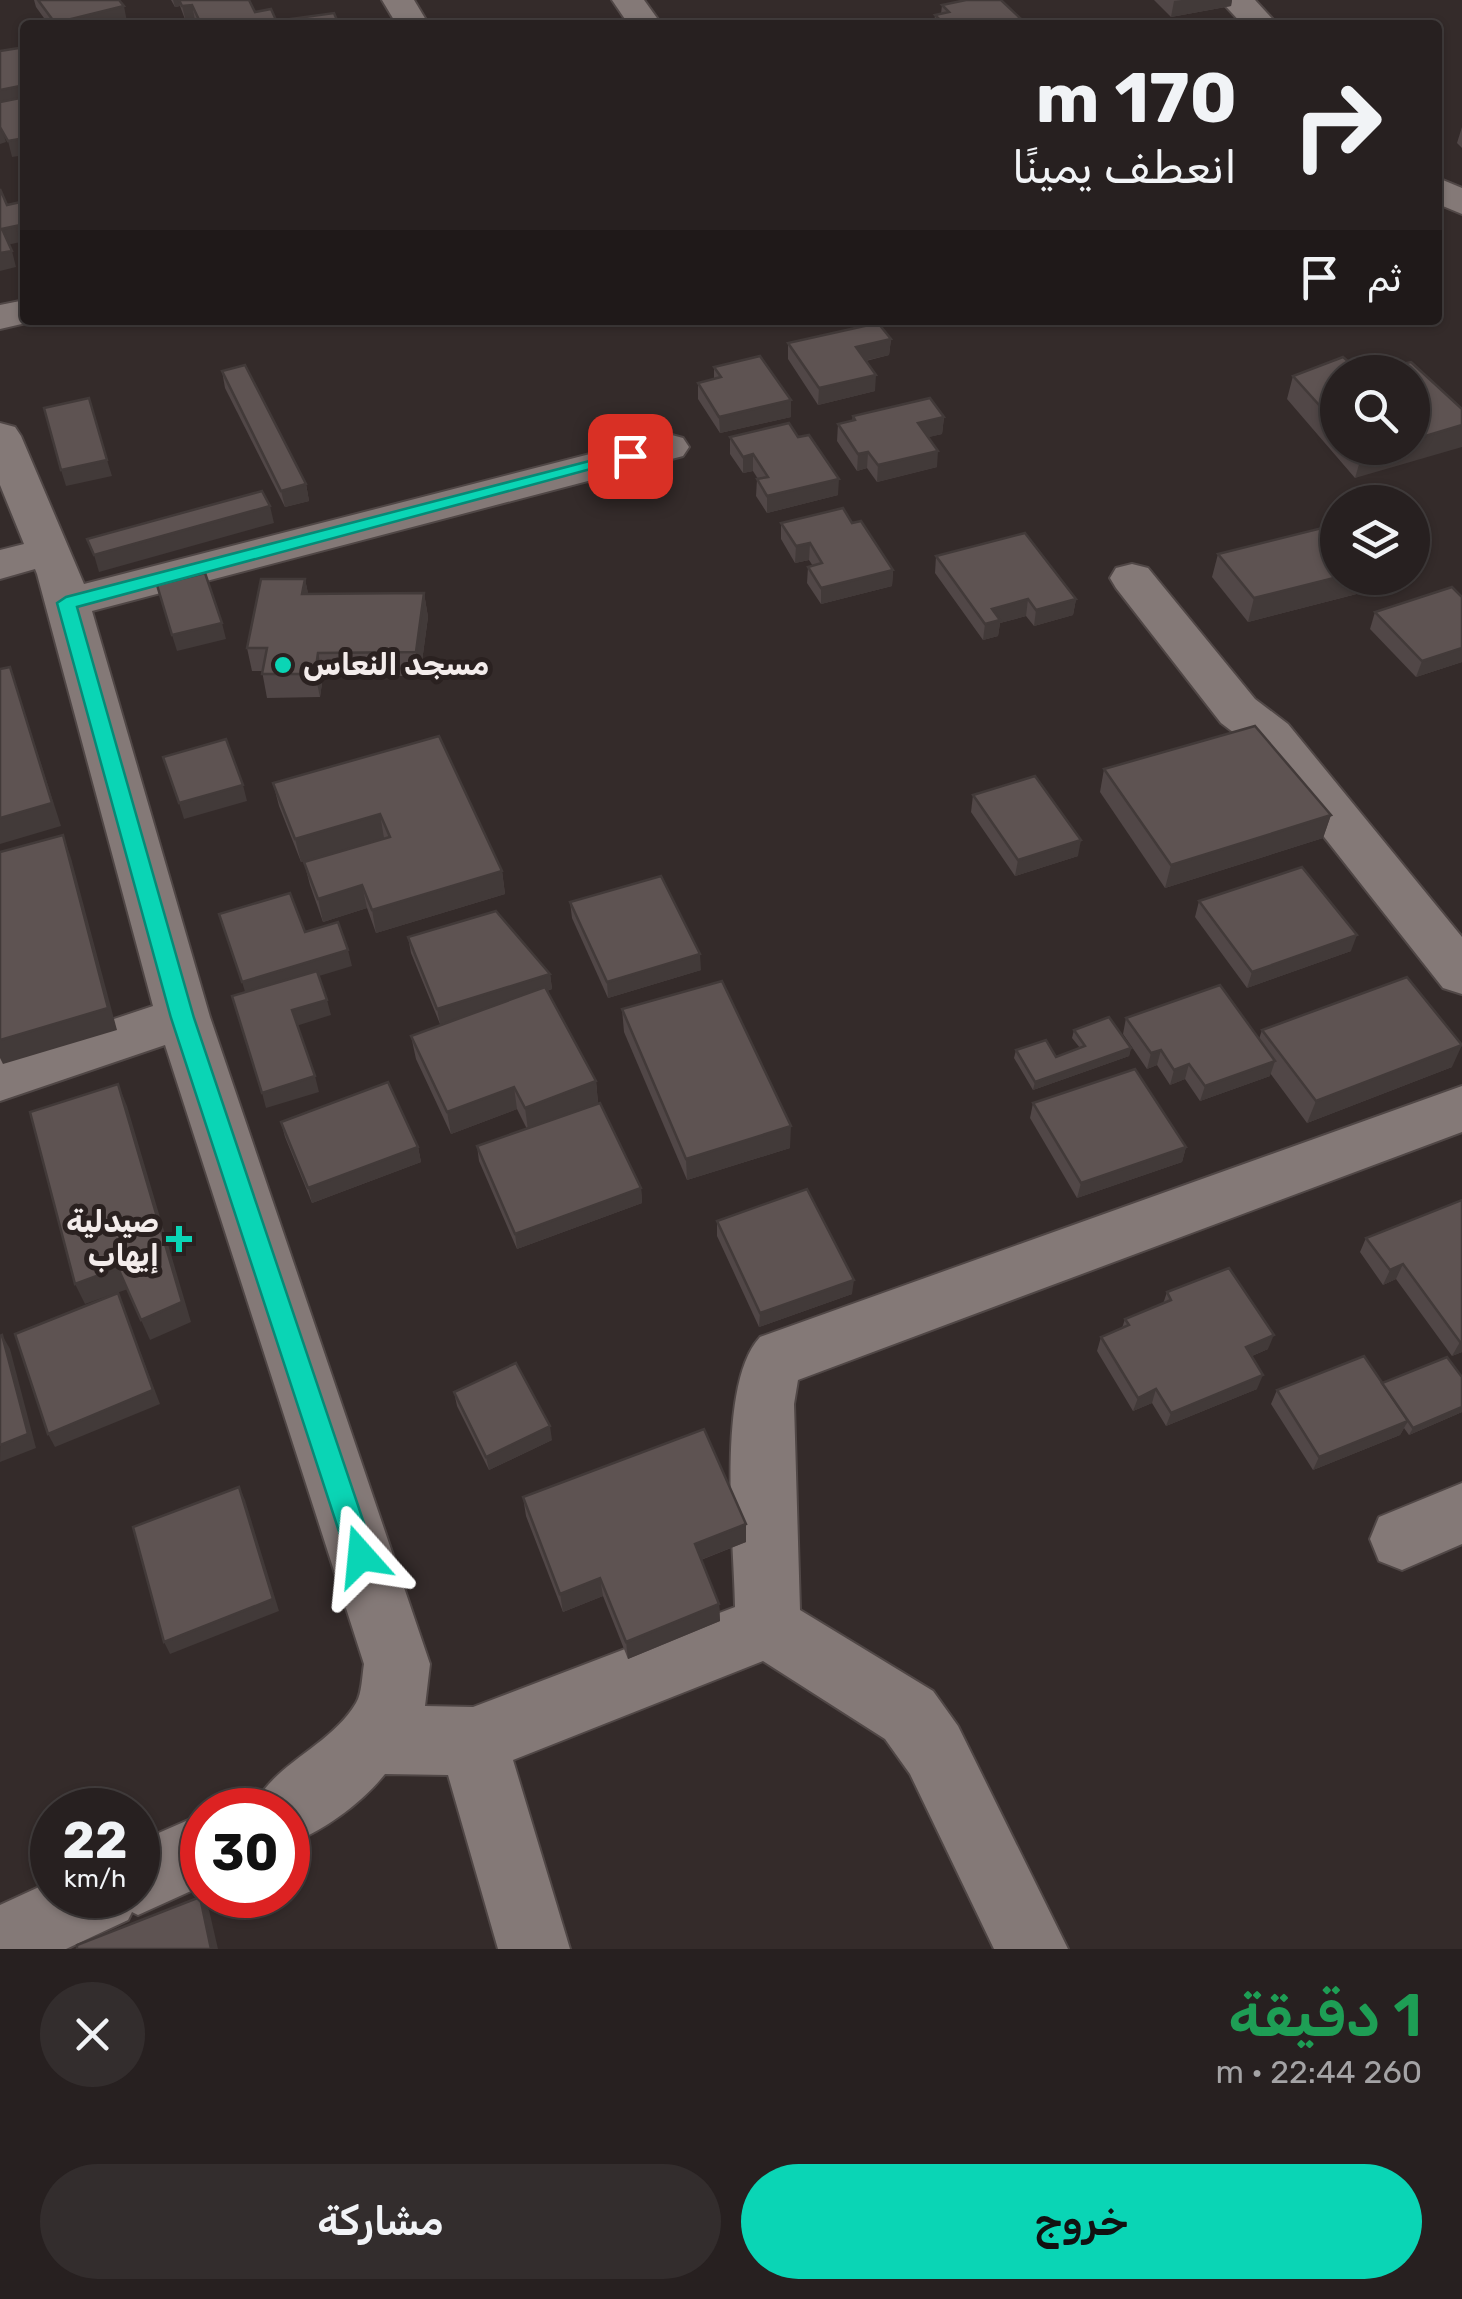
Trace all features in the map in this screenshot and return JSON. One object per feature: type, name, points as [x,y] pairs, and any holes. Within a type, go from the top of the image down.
[{"type":"street","points":[[1236,0],[1257,20]]},
{"type":"street","points":[[0,436],[25,558],[66,603],[183,1018],[397,1664],[390,1715],[346,1768],[310,1794]]},
{"type":"street","points":[[66,603],[668,446]]},
{"type":"street","points":[[1132,578],[1238,711],[1270,736],[1462,974]]},
{"type":"street","points":[[0,1078],[183,1018]]},
{"type":"street","points":[[768,1627],[763,1404],[774,1360],[1462,1109]]},
{"type":"street","points":[[1402,1539],[1462,1514]]},
{"type":"street","points":[[369,1740],[473,1741],[768,1627]]},
{"type":"street","points":[[768,1627],[910,1715],[934,1750],[1032,1949]]},
{"type":"street","points":[[473,1741],[534,1949]]},
{"type":"street","points":[[0,1942],[53,1918]]},
{"type":"building","points":[[38,0],[119,0],[124,6],[67,20],[53,20]]},
{"type":"building","points":[[179,0],[249,0],[255,12],[271,9],[276,20],[199,20],[192,5],[182,6]]},
{"type":"building","points":[[1001,0],[1021,19],[940,20],[935,15],[949,12],[942,5]]},
{"type":"building","points":[[334,13],[337,20],[283,20]]},
{"type":"building","points":[[20,48],[20,86],[0,90],[0,51]]},
{"type":"building","points":[[20,98],[20,139],[8,141],[0,127],[0,102]]},
{"type":"building","points":[[0,189],[7,205],[20,202],[20,225],[2,229],[12,251],[0,253]]},
{"type":"building","points":[[869,325],[880,325],[891,339],[856,347],[876,375],[819,388],[788,343]]},
{"type":"building","points":[[760,356],[791,400],[719,417],[698,383],[721,377],[714,367]]},
{"type":"building","points":[[245,365],[306,484],[281,491],[222,371]]},
{"type":"building","points":[[1320,366],[1320,406],[1293,376]]},
{"type":"building","points":[[1430,380],[1462,409],[1462,425],[1430,435]]},
{"type":"building","points":[[89,398],[107,460],[61,470],[44,408]]},
{"type":"building","points":[[930,398],[944,417],[918,423],[938,451],[878,465],[868,452],[858,454],[838,424],[855,420],[853,416]]},
{"type":"building","points":[[789,423],[798,437],[809,435],[839,479],[767,496],[757,479],[768,477],[753,454],[743,457],[730,437]]},
{"type":"building","points":[[262,491],[270,506],[94,555],[87,539]]},
{"type":"building","points":[[843,508],[852,523],[861,521],[893,570],[821,588],[808,567],[822,563],[810,543],[796,546],[781,523]]},
{"type":"building","points":[[1320,528],[1320,582],[1254,598],[1218,554]]},
{"type":"building","points":[[1025,533],[1076,599],[1036,610],[1028,599],[992,609],[1000,620],[985,624],[936,556]]},
{"type":"building","points":[[205,573],[222,623],[172,635],[157,585]]},
{"type":"building","points":[[261,579],[305,579],[302,594],[424,593],[416,652],[318,653],[315,674],[262,674],[267,648],[247,648]]},
{"type":"building","points":[[1452,587],[1462,597],[1462,648],[1422,661],[1375,612]]},
{"type":"building","points":[[10,667],[52,803],[0,818],[0,669]]},
{"type":"building","points":[[1255,726],[1331,815],[1171,865],[1104,769]]},
{"type":"building","points":[[439,736],[502,871],[372,910],[362,885],[318,899],[304,862],[390,837],[380,814],[295,839],[273,783]]},
{"type":"building","points":[[226,739],[243,785],[179,803],[163,757]]},
{"type":"building","points":[[1035,776],[1081,840],[1018,860],[973,795]]},
{"type":"building","points":[[63,835],[108,1008],[0,1040],[0,852]]},
{"type":"building","points":[[1302,867],[1357,935],[1252,972],[1199,901]]},
{"type":"building","points":[[661,876],[700,954],[607,982],[570,902]]},
{"type":"building","points":[[290,893],[305,932],[338,922],[348,950],[242,982],[219,914]]},
{"type":"building","points":[[496,911],[550,974],[437,1009],[408,937]]},
{"type":"building","points":[[317,971],[327,1000],[292,1010],[315,1076],[262,1093],[232,996]]},
{"type":"building","points":[[1407,977],[1462,1045],[1316,1101],[1262,1030]]},
{"type":"building","points":[[722,981],[791,1126],[686,1159],[622,1009]]},
{"type":"building","points":[[1220,985],[1275,1061],[1205,1086],[1189,1064],[1174,1070],[1161,1050],[1151,1053],[1126,1018]]},
{"type":"building","points":[[545,987],[596,1081],[525,1108],[514,1087],[447,1112],[411,1036]]},
{"type":"building","points":[[1109,1017],[1131,1048],[1035,1082],[1016,1050],[1046,1040],[1056,1057],[1085,1046],[1074,1030]]},
{"type":"building","points":[[1135,1069],[1186,1147],[1081,1183],[1033,1103]]},
{"type":"building","points":[[388,1082],[418,1147],[308,1188],[281,1122]]},
{"type":"building","points":[[118,1084],[182,1302],[141,1320],[118,1268],[75,1284],[30,1112]]},
{"type":"building","points":[[600,1103],[641,1188],[515,1234],[477,1146]]},
{"type":"building","points":[[807,1189],[854,1280],[760,1313],[717,1221]]},
{"type":"building","points":[[1462,1200],[1460,1342],[1403,1264],[1390,1270],[1366,1238]]},
{"type":"building","points":[[1229,1268],[1274,1335],[1246,1347],[1263,1375],[1171,1413],[1156,1389],[1138,1398],[1101,1337],[1129,1325],[1125,1319],[1171,1300],[1167,1292]]},
{"type":"building","points":[[118,1293],[153,1390],[48,1434],[15,1334]]},
{"type":"building","points":[[0,1336],[28,1434],[0,1445]]},
{"type":"building","points":[[1364,1356],[1408,1421],[1319,1457],[1277,1390]]},
{"type":"building","points":[[1447,1357],[1462,1377],[1462,1407],[1413,1428],[1382,1383]]},
{"type":"building","points":[[516,1363],[550,1426],[486,1457],[454,1392]]},
{"type":"building","points":[[704,1429],[746,1524],[695,1544],[719,1604],[626,1642],[600,1578],[560,1594],[523,1497]]},
{"type":"building","points":[[239,1487],[273,1599],[164,1642],[133,1527]]},
{"type":"building","points":[[180,1905],[180,1918],[204,1918],[211,1949],[77,1949],[77,1945],[146,1918],[160,1918],[160,1913]]},
{"type":"place","name":"مسجد النعاس","points":[[283,665]]},
{"type":"place","name":"صيدلية إيهاب","points":[[179,1239]]},
{"type":"route","points":[[361,1556],[183,1018],[66,603],[630,456]]}]
